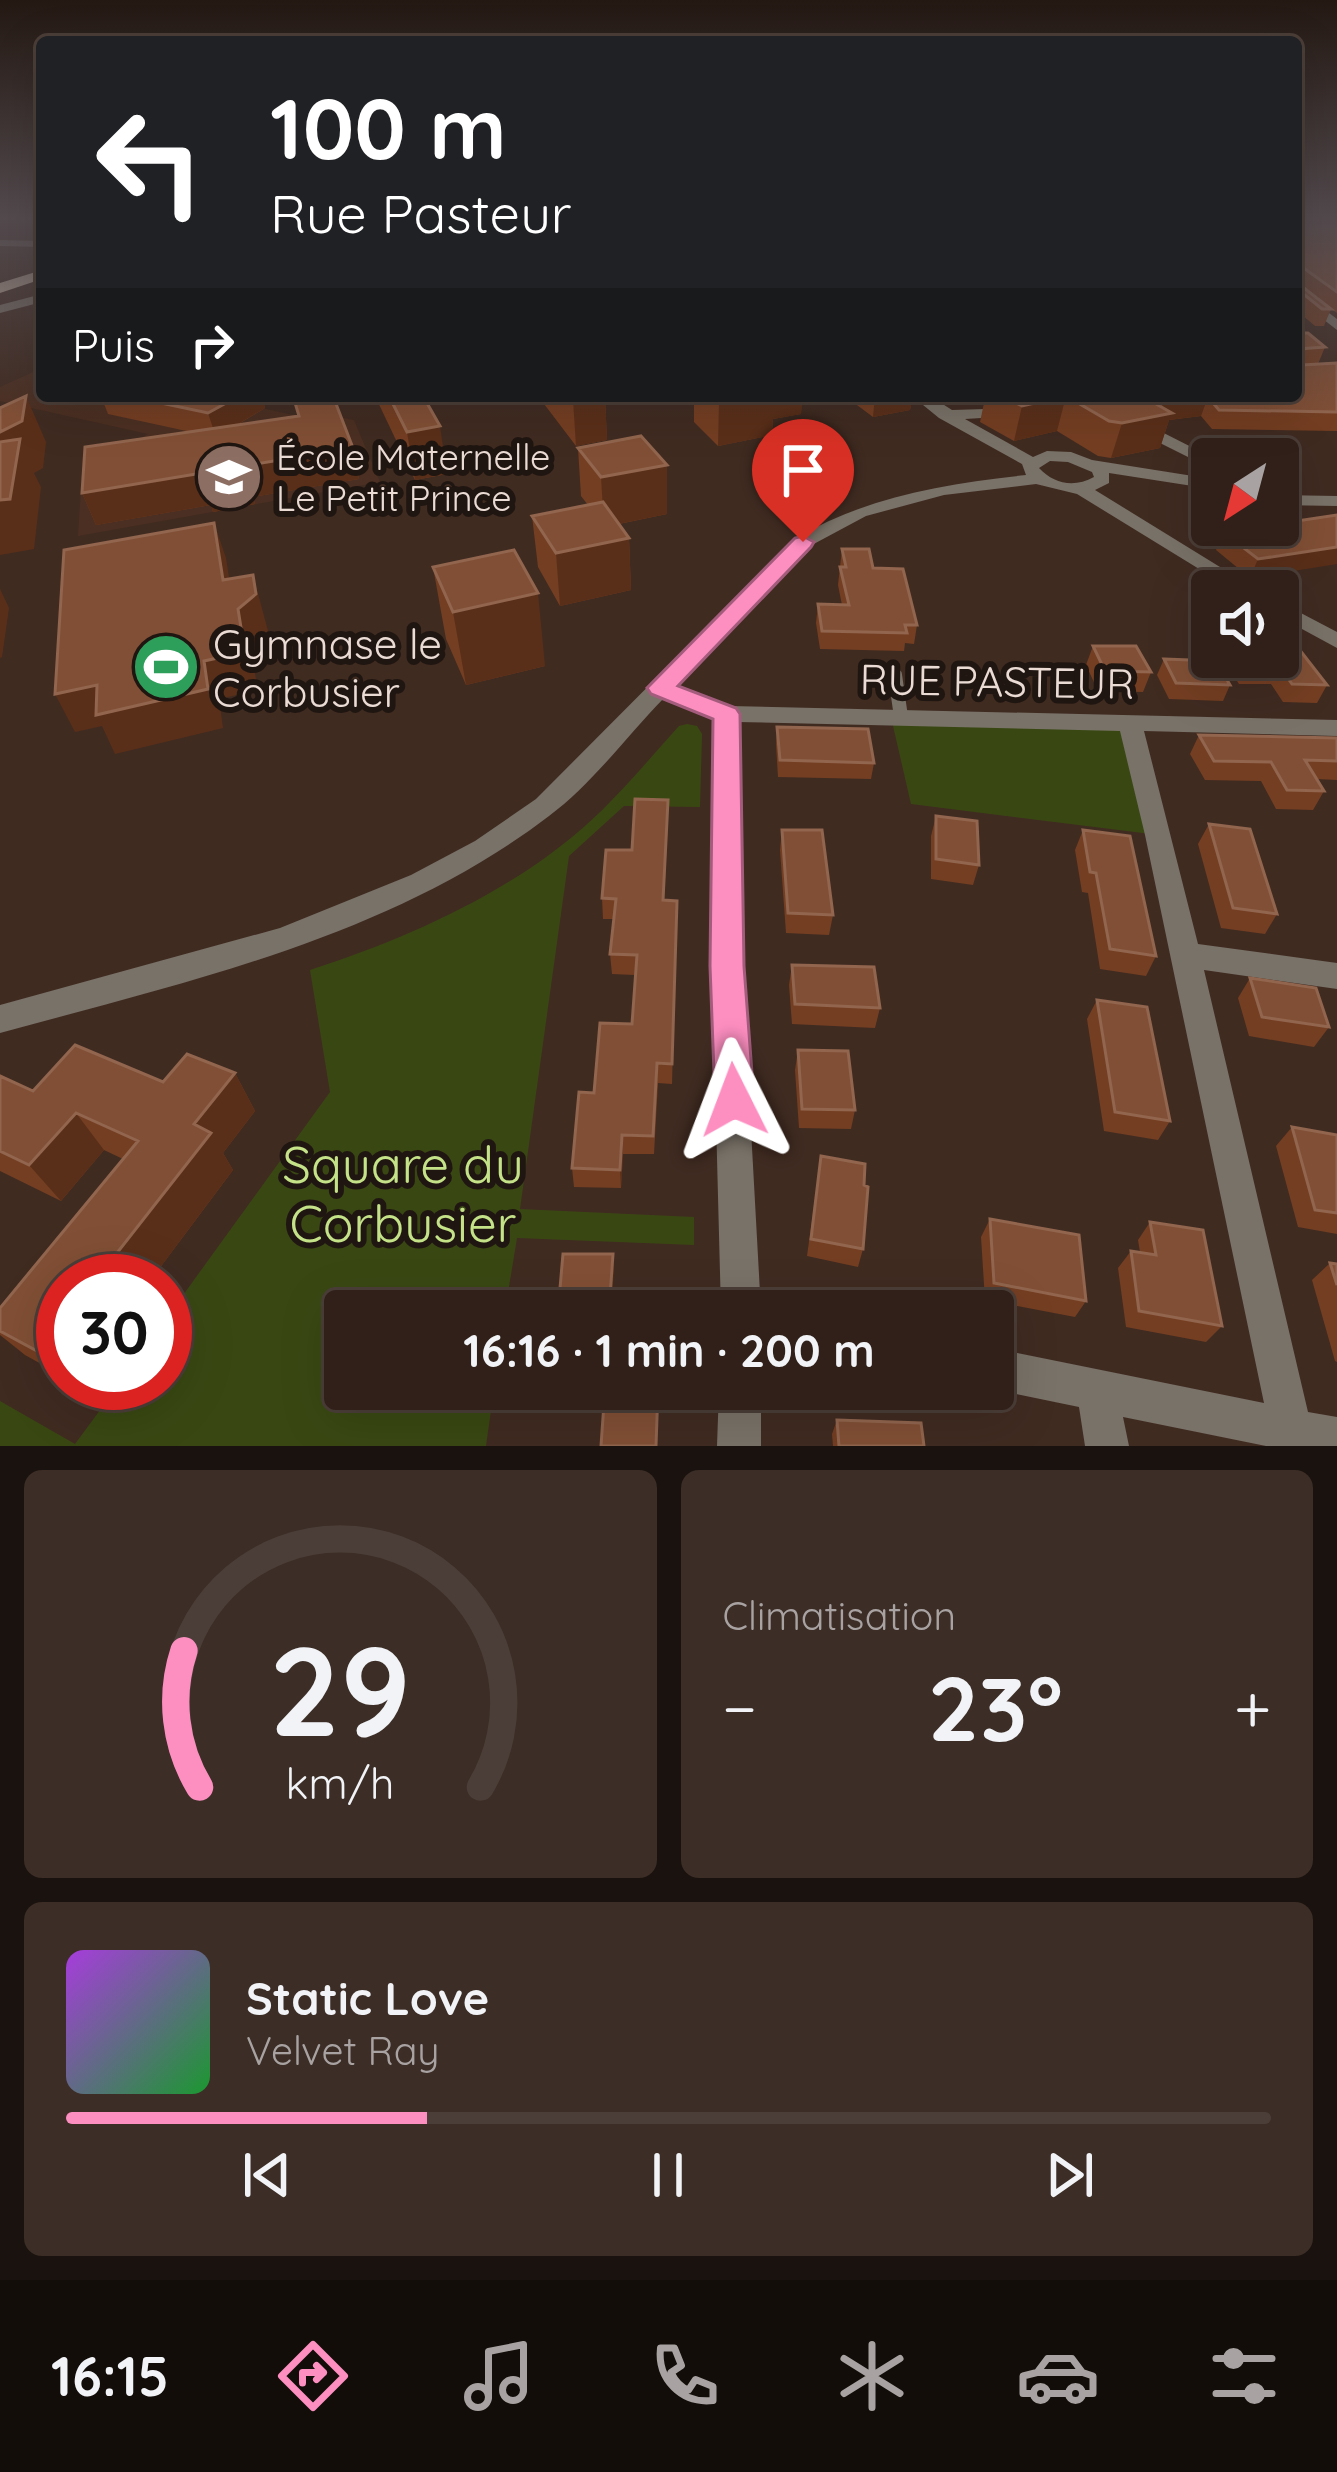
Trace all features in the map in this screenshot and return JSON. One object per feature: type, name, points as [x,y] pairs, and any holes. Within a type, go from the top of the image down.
[{"type":"street","points":[[1302,296],[1337,326]]},
{"type":"street","points":[[0,309],[36,300]]},
{"type":"street","points":[[1302,307],[1316,307]]},
{"type":"street","points":[[928,402],[1034,470],[1091,483],[1191,492]]},
{"type":"street","points":[[1096,403],[1191,451]]},
{"type":"street","points":[[945,415],[1037,409]]},
{"type":"street","points":[[941,488],[979,470],[991,443]]},
{"type":"street","points":[[0,1018],[372,909],[501,840],[545,806],[803,542],[860,508],[1034,470],[1059,455],[1091,483],[1219,570]]},
{"type":"street","points":[[1171,479],[1191,466]]},
{"type":"street","points":[[1091,483],[1191,481]]},
{"type":"street","points":[[1299,489],[1337,490]]},
{"type":"street","points":[[1299,500],[1337,501]]},
{"type":"street","points":[[1299,619],[1337,641]]},
{"type":"street","name":"RUE PASTEUR","points":[[660,688],[726,714],[1337,728]]},
{"type":"street","points":[[726,714],[727,966],[740,1290]]},
{"type":"street","points":[[1130,723],[1291,1429]]},
{"type":"street","points":[[1185,955],[1337,976]]},
{"type":"street","points":[[1014,1373],[1337,1438]]},
{"type":"street","points":[[1097,1390],[1107,1446]]},
{"type":"street","points":[[739,1446],[740,1410]]},
{"type":"lane","points":[[895,675],[901,717]]},
{"type":"shaded area","name":"École Maternelle Le Petit Prince","points":[[36,371],[36,402],[260,402],[262,408],[297,416],[307,411],[354,420],[380,482],[78,536],[82,472],[148,434],[0,401],[0,387]]},
{"type":"green space","points":[[891,717],[1130,723],[1159,835],[911,804]]},
{"type":"green space","name":"Square du Corbusier","points":[[679,726],[697,726],[702,734],[700,807],[624,806],[569,856],[520,1209],[694,1217],[694,1245],[517,1238],[508,1290],[324,1290],[324,1410],[491,1410],[486,1446],[0,1446],[0,1401],[75,1444],[100,1410],[192,1410],[192,1283],[330,1092],[310,970],[419,929],[523,873],[585,826]]},
{"type":"building","points":[[1302,287],[1331,309],[1322,309],[1302,293]]},
{"type":"building","points":[[1302,333],[1308,333],[1325,347],[1302,349]]},
{"type":"building","points":[[1337,363],[1337,412],[1219,410],[1212,402],[1302,402],[1302,365]]},
{"type":"building","points":[[26,396],[22,421],[0,432],[0,408]]},
{"type":"building","points":[[156,402],[228,402],[208,413]]},
{"type":"building","points":[[295,402],[335,402],[353,448],[244,466],[245,473],[203,480],[202,473],[82,493],[85,447],[299,416]]},
{"type":"building","points":[[392,402],[426,402],[440,426],[407,432]]},
{"type":"building","points":[[1076,402],[1153,402],[1172,413],[1122,423],[1109,421]]},
{"type":"building","points":[[641,436],[667,465],[601,477],[578,448]]},
{"type":"building","points":[[20,439],[10,499],[0,500],[0,442]]},
{"type":"building","points":[[603,502],[629,538],[556,553],[532,516]]},
{"type":"building","points":[[1337,515],[1337,547],[1258,559],[1241,546],[1299,546],[1299,521]]},
{"type":"building","name":"Gymnase le Corbusier","points":[[214,523],[223,580],[253,575],[256,594],[238,609],[245,652],[204,661],[208,689],[96,715],[97,685],[55,694],[64,550]]},
{"type":"building","points":[[842,549],[869,549],[873,568],[903,569],[917,625],[905,625],[907,633],[822,631],[818,604],[849,605],[840,567],[846,567]]},
{"type":"building","points":[[514,550],[538,593],[453,612],[433,567]]},
{"type":"building","points":[[1093,646],[1136,646],[1151,672],[1105,671]]},
{"type":"building","points":[[1299,649],[1327,685],[1292,684],[1288,678],[1299,678]]},
{"type":"building","points":[[1164,659],[1191,660],[1191,678],[1226,678],[1230,685],[1176,683]]},
{"type":"building","points":[[777,727],[868,729],[874,763],[780,760]]},
{"type":"building","points":[[1199,735],[1337,738],[1337,761],[1305,760],[1324,791],[1287,790],[1271,762],[1214,761]]},
{"type":"building","points":[[635,799],[668,800],[663,900],[677,901],[672,1064],[657,1063],[653,1136],[622,1135],[620,1170],[572,1168],[579,1092],[594,1093],[600,1023],[632,1024],[637,955],[610,954],[616,899],[602,898],[606,850],[632,850]]},
{"type":"building","points":[[936,816],[977,821],[979,865],[936,859]]},
{"type":"building","points":[[1209,824],[1250,829],[1277,914],[1233,908]]},
{"type":"building","points":[[782,830],[822,830],[833,915],[788,913]]},
{"type":"building","points":[[1083,830],[1130,836],[1156,956],[1110,949]]},
{"type":"building","points":[[792,965],[874,967],[880,1008],[795,1004]]},
{"type":"building","points":[[1250,978],[1316,988],[1329,1027],[1262,1017]]},
{"type":"building","points":[[1097,1000],[1147,1007],[1170,1121],[1115,1112]]},
{"type":"building","points":[[75,1045],[163,1082],[187,1054],[235,1073],[194,1124],[211,1133],[116,1254],[45,1254],[138,1141],[76,1113],[29,1165],[0,1151],[0,1076],[33,1091]]},
{"type":"building","points":[[798,1050],[848,1051],[855,1110],[802,1109]]},
{"type":"building","points":[[1292,1127],[1337,1135],[1337,1213],[1315,1210]]},
{"type":"building","points":[[821,1156],[865,1164],[863,1249],[811,1239]]},
{"type":"building","points":[[990,1219],[1079,1235],[1086,1301],[994,1283]]},
{"type":"building","points":[[1150,1222],[1203,1230],[1222,1326],[1139,1311],[1131,1251],[1156,1255]]},
{"type":"building","points":[[563,1254],[613,1254],[610,1290],[560,1290]]},
{"type":"building","points":[[36,1264],[36,1350],[0,1331],[0,1308]]},
{"type":"building","points":[[604,1410],[657,1410],[656,1446],[601,1446]]},
{"type":"building","points":[[837,1420],[921,1423],[924,1446],[839,1446]]},
{"type":"place","name":"École Maternelle Le Petit Prince","points":[[229,477]]},
{"type":"place","name":"Gymnase le Corbusier","points":[[166,667]]},
{"type":"route","points":[[734,1100],[727,966],[726,714],[660,688],[803,542]]}]
